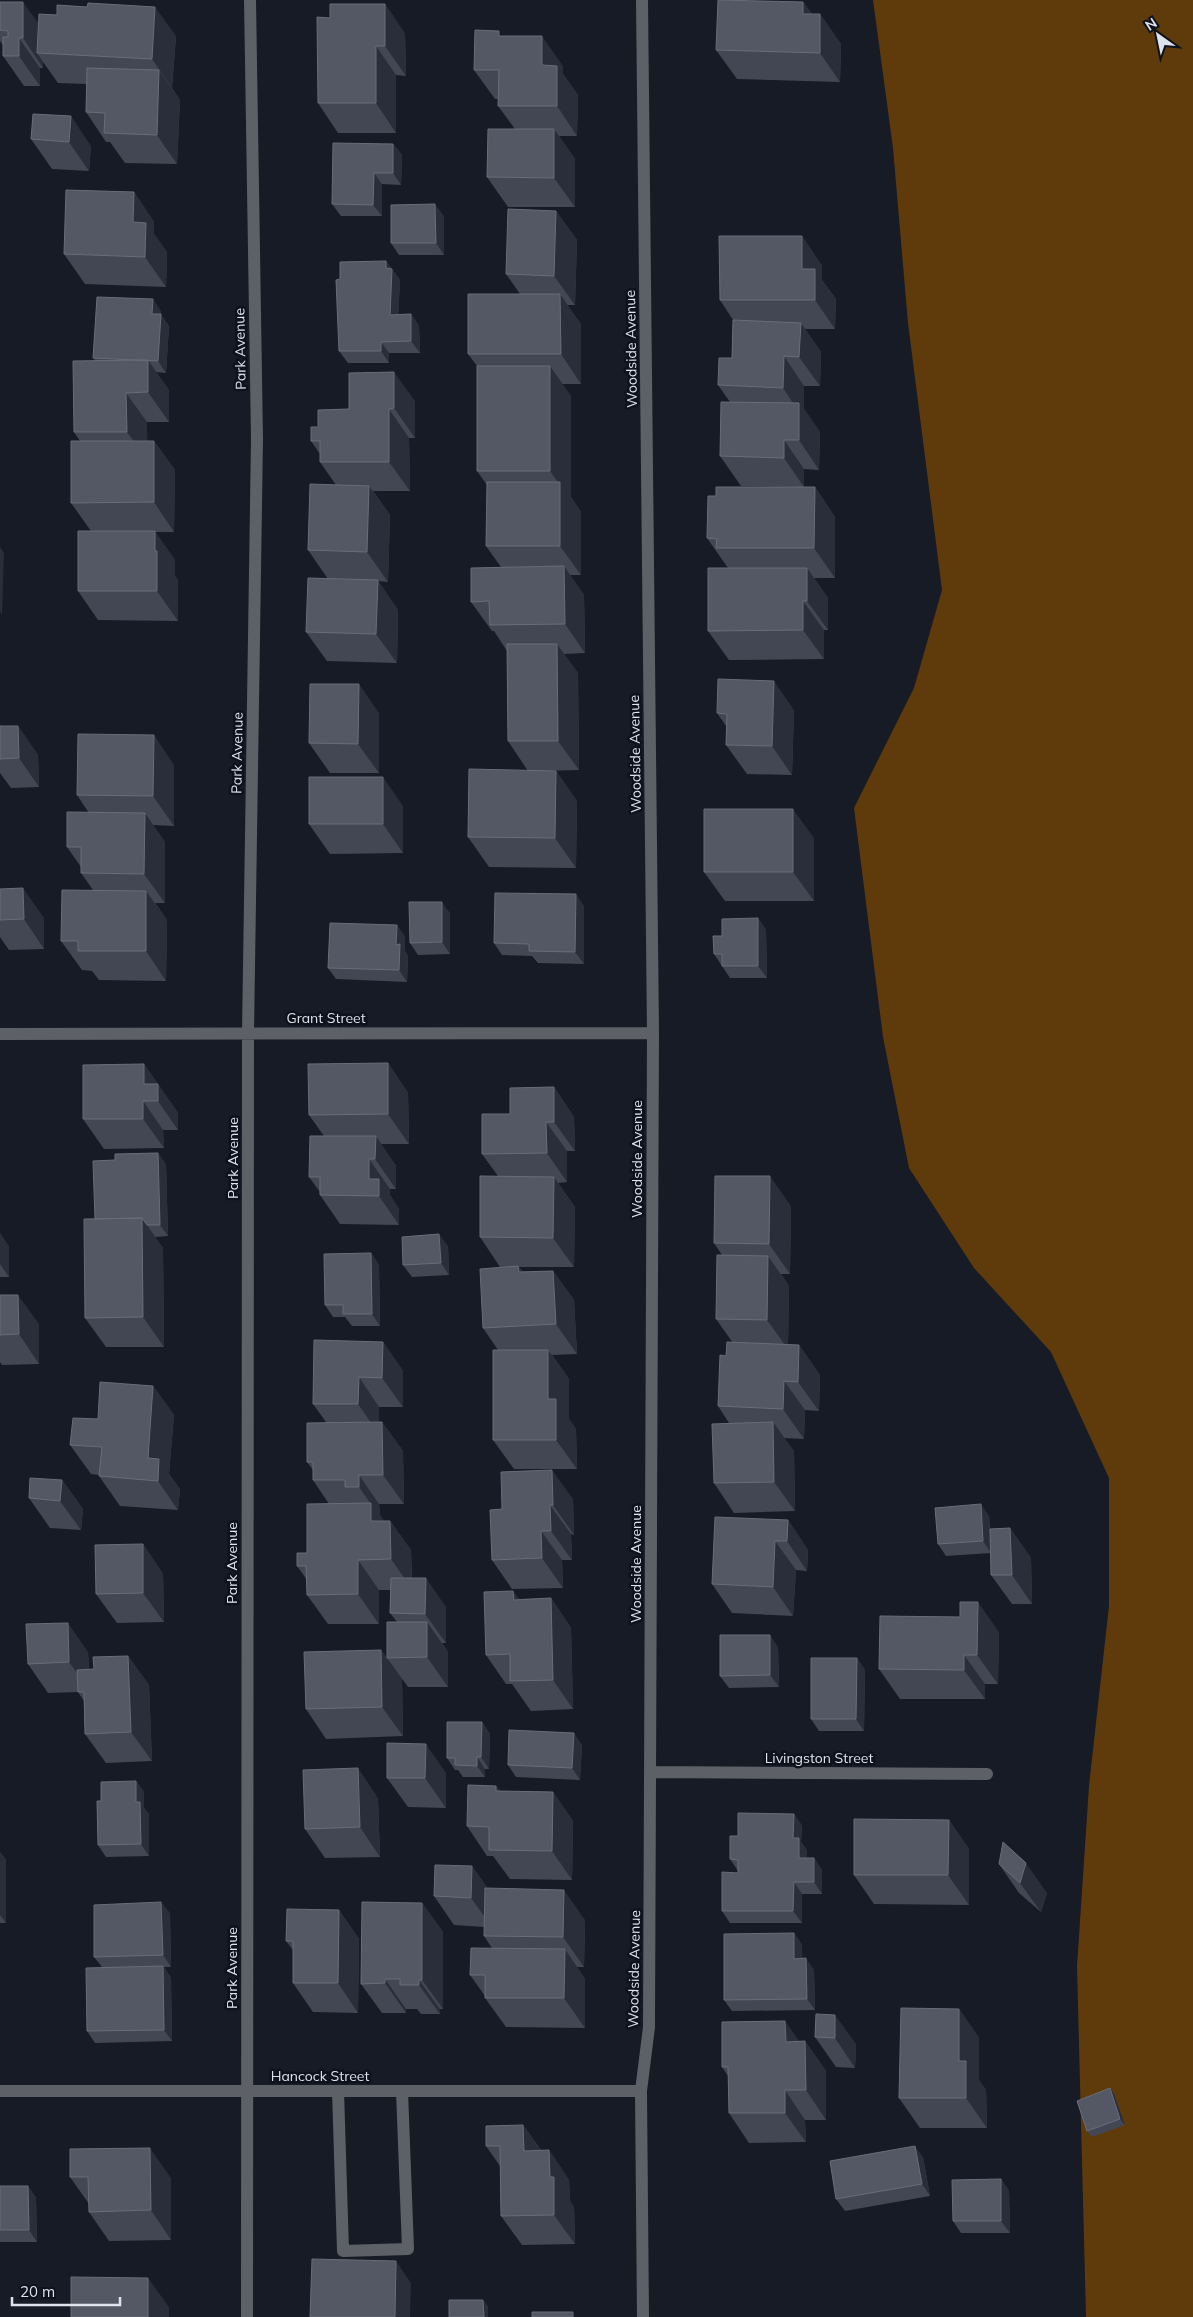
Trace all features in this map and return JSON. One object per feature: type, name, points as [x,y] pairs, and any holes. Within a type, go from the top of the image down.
[{"type":"street","name":"Park Avenue","points":[[246,2317],[248,1033],[257,439],[250,0]]},
{"type":"street","name":"Woodside Avenue","points":[[642,0],[653,1033],[649,2027],[641,2091],[643,2317]]},
{"type":"street","name":"Grant Street","points":[[0,1034],[653,1033]]},
{"type":"street","name":"Livingston Street","points":[[650,1772],[987,1774]]},
{"type":"street","name":"Hancock Street","points":[[0,2091],[641,2091]]},
{"type":"street","points":[[338,2091],[343,2251],[408,2249],[402,2091]]},
{"type":"shaded area","points":[[873,0],[1193,0],[1193,2317],[1086,2317],[1077,1966],[1089,1786],[1109,1606],[1109,1478],[1051,1352],[974,1268],[909,1168],[883,1037],[854,808],[914,688],[942,590],[908,323],[893,148]]},
{"type":"building","points":[[718,0],[803,2],[803,14],[820,14],[820,53],[716,50]]},
{"type":"building","points":[[0,2],[23,2],[23,38],[19,38],[19,56],[3,56],[3,37],[8,37],[8,31],[0,30]]},
{"type":"building","points":[[88,3],[155,7],[152,59],[37,53],[39,14],[57,15],[57,5],[87,7]]},
{"type":"building","points":[[330,4],[385,4],[385,46],[376,46],[376,103],[318,103],[317,17],[330,18]]},
{"type":"building","points":[[475,30],[499,31],[499,36],[542,36],[542,65],[557,66],[557,106],[498,106],[499,70],[474,70]]},
{"type":"building","points":[[87,68],[159,70],[157,135],[104,133],[105,113],[86,112]]},
{"type":"building","points":[[33,114],[71,116],[69,142],[31,139]]},
{"type":"building","points":[[488,129],[554,129],[554,178],[487,177]]},
{"type":"building","points":[[333,143],[393,144],[393,173],[374,173],[373,205],[332,204]]},
{"type":"building","points":[[66,190],[134,192],[133,222],[146,223],[145,257],[64,254]]},
{"type":"building","points":[[435,204],[436,243],[391,243],[391,205]]},
{"type":"building","points":[[508,209],[556,211],[554,276],[506,274]]},
{"type":"building","points":[[719,236],[802,236],[802,269],[815,269],[815,300],[720,300]]},
{"type":"building","points":[[386,261],[386,268],[392,269],[390,315],[411,314],[411,341],[381,342],[381,351],[339,351],[336,280],[340,279],[340,262]]},
{"type":"building","points":[[468,294],[560,294],[561,354],[468,354]]},
{"type":"building","points":[[97,297],[153,299],[152,314],[161,314],[158,361],[93,358]]},
{"type":"building","points":[[733,320],[801,323],[799,357],[784,356],[783,388],[718,385],[719,358],[732,358]]},
{"type":"building","points":[[148,360],[148,392],[126,393],[127,432],[74,432],[73,361]]},
{"type":"building","points":[[477,366],[550,366],[550,471],[477,471]]},
{"type":"building","points":[[394,372],[394,408],[389,409],[389,462],[320,462],[320,441],[311,441],[311,427],[318,427],[318,410],[349,409],[349,373]]},
{"type":"building","points":[[721,402],[799,403],[799,440],[784,440],[784,458],[720,456]]},
{"type":"building","points":[[71,441],[154,441],[154,502],[71,503]]},
{"type":"building","points":[[487,482],[560,482],[560,546],[486,546]]},
{"type":"building","points":[[310,484],[369,486],[367,552],[308,550]]},
{"type":"building","points":[[716,487],[815,487],[814,548],[716,548],[717,539],[707,538],[708,496],[716,496]]},
{"type":"building","points":[[78,531],[155,531],[157,591],[78,591]]},
{"type":"building","points":[[564,566],[565,624],[490,625],[489,601],[471,602],[471,568]]},
{"type":"building","points":[[708,568],[807,568],[807,601],[803,601],[803,630],[708,631]]},
{"type":"building","points":[[308,578],[378,580],[376,634],[306,632]]},
{"type":"building","points":[[507,644],[557,644],[558,741],[508,741]]},
{"type":"building","points":[[718,679],[774,681],[772,746],[726,745],[727,714],[717,713]]},
{"type":"building","points":[[310,684],[359,684],[358,744],[309,743]]},
{"type":"building","points":[[0,726],[18,726],[19,758],[0,759]]},
{"type":"building","points":[[78,734],[154,735],[153,796],[77,795]]},
{"type":"building","points":[[469,769],[556,771],[555,838],[468,837]]},
{"type":"building","points":[[309,777],[383,777],[383,824],[309,824]]},
{"type":"building","points":[[704,809],[793,809],[793,872],[704,872]]},
{"type":"building","points":[[67,812],[145,813],[144,874],[81,873],[81,847],[67,847]]},
{"type":"building","points":[[23,888],[24,919],[0,920],[0,889]]},
{"type":"building","points":[[62,890],[146,891],[146,951],[78,951],[78,941],[61,941]]},
{"type":"building","points":[[495,893],[576,894],[575,952],[529,951],[529,944],[494,943]]},
{"type":"building","points":[[409,902],[442,902],[442,942],[410,943]]},
{"type":"building","points":[[758,918],[758,966],[722,966],[722,954],[714,954],[713,936],[722,936],[722,919]]},
{"type":"building","points":[[330,923],[397,925],[396,945],[400,944],[399,970],[328,968]]},
{"type":"building","points":[[388,1063],[388,1114],[309,1115],[308,1064]]},
{"type":"building","points":[[144,1064],[144,1084],[158,1084],[158,1101],[143,1101],[143,1119],[83,1119],[83,1065]]},
{"type":"building","points":[[554,1087],[554,1122],[546,1122],[547,1153],[482,1154],[482,1114],[510,1114],[510,1088]]},
{"type":"building","points":[[310,1136],[376,1136],[375,1159],[369,1159],[369,1179],[379,1179],[379,1196],[320,1195],[320,1177],[309,1177]]},
{"type":"building","points":[[158,1153],[160,1225],[147,1225],[142,1218],[95,1219],[93,1161],[115,1160],[115,1154]]},
{"type":"building","points":[[480,1176],[554,1177],[553,1238],[480,1237]]},
{"type":"building","points":[[715,1176],[770,1176],[769,1244],[714,1243]]},
{"type":"building","points":[[142,1218],[143,1317],[85,1318],[84,1219]]},
{"type":"building","points":[[439,1234],[441,1263],[403,1265],[402,1237]]},
{"type":"building","points":[[371,1253],[372,1314],[343,1314],[343,1305],[325,1305],[324,1254]]},
{"type":"building","points":[[717,1255],[768,1256],[767,1320],[716,1319]]},
{"type":"building","points":[[518,1266],[519,1272],[553,1271],[556,1324],[483,1328],[480,1269]]},
{"type":"building","points":[[0,1295],[18,1295],[19,1334],[0,1335]]},
{"type":"building","points":[[314,1340],[383,1342],[382,1378],[359,1377],[358,1404],[313,1404]]},
{"type":"building","points":[[727,1342],[799,1345],[798,1382],[784,1381],[783,1409],[718,1406],[720,1355],[726,1356]]},
{"type":"building","points":[[493,1350],[548,1350],[548,1399],[556,1399],[556,1440],[493,1440]]},
{"type":"building","points":[[100,1382],[153,1386],[148,1458],[159,1459],[158,1481],[99,1476],[102,1447],[70,1445],[73,1418],[98,1419]]},
{"type":"building","points":[[382,1422],[383,1475],[359,1475],[359,1487],[345,1487],[345,1480],[313,1480],[313,1462],[307,1462],[307,1423]]},
{"type":"building","points":[[773,1422],[774,1482],[714,1483],[712,1424]]},
{"type":"building","points":[[552,1470],[553,1505],[550,1505],[551,1531],[541,1531],[542,1558],[492,1560],[490,1510],[502,1509],[501,1472]]},
{"type":"building","points":[[30,1478],[62,1480],[60,1501],[29,1498]]},
{"type":"building","points":[[371,1503],[371,1521],[390,1521],[391,1559],[358,1560],[358,1594],[307,1595],[306,1566],[297,1566],[297,1553],[307,1553],[307,1504]]},
{"type":"building","points":[[981,1504],[983,1541],[938,1544],[935,1508]]},
{"type":"building","points":[[715,1517],[788,1520],[787,1541],[775,1541],[773,1587],[712,1584]]},
{"type":"building","points":[[1010,1528],[1012,1575],[991,1575],[990,1529]]},
{"type":"building","points":[[143,1544],[143,1593],[96,1594],[95,1545]]},
{"type":"building","points":[[391,1578],[426,1578],[425,1614],[390,1613]]},
{"type":"building","points":[[513,1591],[514,1600],[551,1598],[553,1680],[510,1681],[510,1654],[486,1655],[484,1592]]},
{"type":"building","points":[[960,1602],[978,1602],[977,1655],[964,1655],[964,1670],[879,1669],[880,1616],[960,1617]]},
{"type":"building","points":[[387,1622],[427,1622],[427,1657],[387,1658]]},
{"type":"building","points":[[68,1623],[69,1662],[28,1664],[26,1624]]},
{"type":"building","points":[[720,1635],[770,1635],[770,1675],[720,1676]]},
{"type":"building","points":[[381,1650],[382,1707],[306,1709],[304,1652]]},
{"type":"building","points":[[128,1656],[131,1732],[85,1734],[84,1692],[78,1692],[77,1670],[94,1669],[93,1657]]},
{"type":"building","points":[[811,1658],[857,1658],[856,1719],[811,1719]]},
{"type":"building","points":[[447,1722],[482,1722],[481,1757],[477,1757],[477,1766],[455,1765],[455,1758],[447,1758]]},
{"type":"building","points":[[509,1730],[574,1733],[572,1768],[508,1765]]},
{"type":"building","points":[[387,1743],[426,1744],[425,1778],[387,1778]]},
{"type":"building","points":[[358,1768],[360,1827],[305,1829],[303,1770]]},
{"type":"building","points":[[136,1781],[136,1802],[140,1802],[141,1844],[98,1845],[97,1801],[101,1801],[101,1782]]},
{"type":"building","points":[[468,1785],[496,1786],[496,1791],[553,1792],[552,1851],[489,1850],[489,1827],[467,1826]]},
{"type":"building","points":[[738,1813],[794,1814],[793,1838],[799,1838],[799,1858],[814,1858],[814,1882],[794,1882],[793,1911],[722,1911],[722,1872],[738,1873],[738,1860],[730,1859],[730,1836],[738,1836]]},
{"type":"building","points":[[854,1819],[949,1820],[948,1875],[854,1875]]},
{"type":"building","points":[[1003,1842],[1026,1863],[1020,1883],[999,1864]]},
{"type":"building","points":[[435,1865],[472,1866],[471,1898],[434,1896]]},
{"type":"building","points":[[485,1888],[564,1890],[563,1937],[484,1936]]},
{"type":"building","points":[[161,1902],[163,1955],[94,1957],[94,1905]]},
{"type":"building","points":[[362,1902],[422,1903],[422,1980],[419,1980],[419,1985],[400,1985],[400,1979],[385,1979],[385,1983],[361,1984]]},
{"type":"building","points":[[287,1909],[339,1910],[338,1983],[293,1983],[293,1941],[286,1941]]},
{"type":"building","points":[[794,1933],[794,1959],[806,1958],[807,1999],[724,2000],[724,1934]]},
{"type":"building","points":[[471,1948],[565,1949],[564,1998],[485,1998],[485,1975],[470,1975]]},
{"type":"building","points":[[163,1966],[164,2030],[87,2031],[86,1968]]},
{"type":"building","points":[[901,2008],[959,2009],[959,2061],[966,2061],[966,2098],[899,2098]]},
{"type":"building","points":[[816,2014],[835,2015],[835,2038],[815,2037]]},
{"type":"building","points":[[785,2021],[786,2042],[805,2041],[806,2090],[785,2090],[785,2113],[729,2113],[728,2067],[722,2067],[722,2022]]},
{"type":"building","points":[[1110,2088],[1120,2119],[1087,2131],[1077,2101]]},
{"type":"building","points":[[523,2125],[524,2151],[549,2150],[550,2177],[554,2177],[554,2215],[501,2216],[500,2146],[486,2146],[486,2126]]},
{"type":"building","points":[[915,2146],[922,2184],[836,2199],[830,2161]]},
{"type":"building","points":[[150,2148],[151,2210],[89,2212],[88,2177],[70,2177],[70,2149]]},
{"type":"building","points":[[1001,2179],[1001,2221],[953,2221],[952,2180]]},
{"type":"building","points":[[0,2186],[28,2186],[29,2230],[0,2230]]},
{"type":"building","points":[[312,2259],[396,2261],[395,2317],[310,2317]]},
{"type":"building","points":[[71,2277],[148,2278],[148,2317],[71,2317]]},
{"type":"building","points":[[449,2300],[483,2300],[484,2317],[449,2317]]},
{"type":"building","points":[[532,2312],[573,2312],[573,2317],[532,2317]]}]
